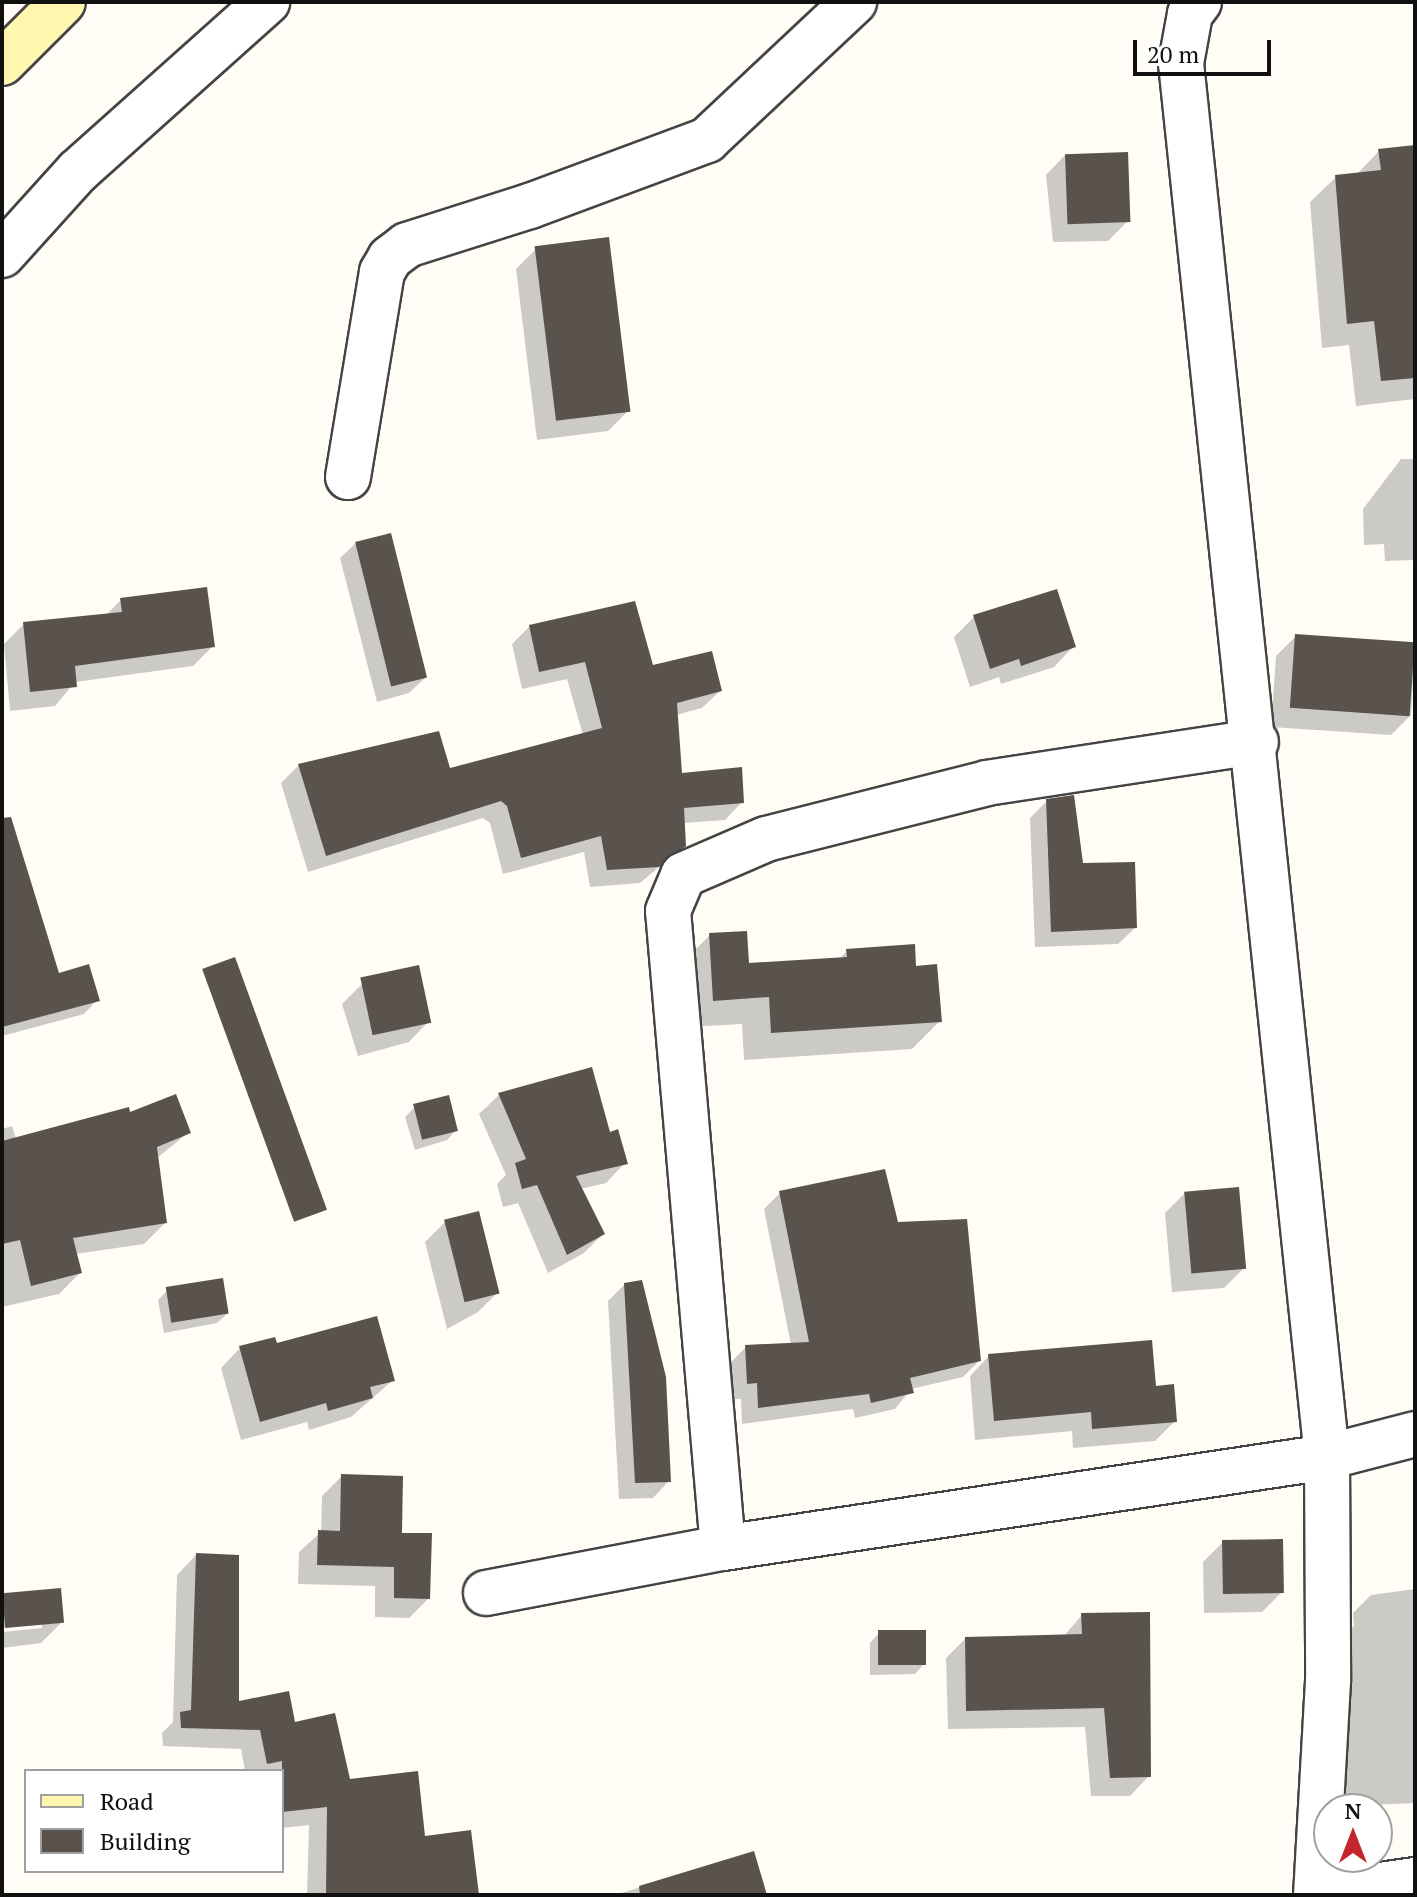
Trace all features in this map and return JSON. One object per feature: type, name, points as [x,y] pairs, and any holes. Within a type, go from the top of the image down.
[{"type":"main road","points":[[2,63],[63,2]]},
{"type":"street","points":[[2,255],[78,171],[267,2]]},
{"type":"street","points":[[348,477],[382,272],[390,258],[407,245],[530,206],[707,140],[854,2]]},
{"type":"street","points":[[1199,2],[1190,14],[1181,63],[1256,742],[1327,1457],[1328,1681],[1316,1894],[1415,1880]]},
{"type":"street","points":[[723,1548],[668,911],[683,875],[766,839],[987,783],[1256,742]]},
{"type":"street","points":[[486,1593],[723,1548],[1327,1457],[1415,1434]]},
{"type":"building","points":[[1415,145],[1415,378],[1381,381],[1374,321],[1347,324],[1335,175],[1381,170],[1378,149]]},
{"type":"building","points":[[1128,152],[1130,222],[1067,224],[1065,154]]},
{"type":"building","points":[[609,237],[630,412],[556,421],[535,246]]},
{"type":"building","points":[[391,533],[427,678],[391,687],[355,542]]},
{"type":"building","points":[[207,587],[215,647],[75,666],[77,687],[30,692],[23,622],[122,612],[120,598]]},
{"type":"building","points":[[1057,589],[1076,647],[1021,666],[1019,659],[990,669],[973,615]]},
{"type":"building","points":[[635,601],[653,665],[712,651],[722,691],[677,703],[682,773],[742,767],[744,803],[684,808],[686,846],[659,867],[607,870],[601,836],[521,858],[507,806],[501,801],[326,856],[298,764],[439,731],[450,768],[602,728],[585,662],[539,672],[529,625]]},
{"type":"building","points":[[1295,634],[1415,642],[1410,716],[1290,708]]},
{"type":"building","points":[[1074,795],[1083,863],[1135,862],[1137,928],[1051,932],[1046,799]]},
{"type":"building","points":[[11,817],[59,973],[89,964],[100,1001],[2,1027],[2,818]]},
{"type":"building","points":[[747,931],[749,963],[847,957],[846,949],[915,944],[916,966],[937,964],[942,1022],[771,1033],[769,997],[713,1001],[709,933]]},
{"type":"building","points":[[235,957],[327,1210],[294,1222],[202,969]]},
{"type":"building","points":[[419,965],[431,1023],[373,1035],[360,977]]},
{"type":"building","points":[[592,1067],[610,1132],[618,1129],[628,1164],[576,1176],[605,1234],[567,1255],[537,1185],[522,1189],[515,1163],[526,1159],[498,1093]]},
{"type":"building","points":[[176,1094],[191,1133],[157,1147],[167,1223],[73,1238],[82,1273],[31,1286],[20,1240],[2,1244],[2,1141],[129,1107],[130,1112]]},
{"type":"building","points":[[449,1095],[458,1131],[422,1140],[413,1104]]},
{"type":"building","points":[[885,1169],[898,1222],[967,1219],[981,1361],[910,1378],[914,1393],[871,1403],[869,1394],[758,1408],[757,1383],[747,1384],[745,1345],[809,1342],[779,1191]]},
{"type":"building","points":[[1239,1187],[1246,1269],[1191,1273],[1184,1192]]},
{"type":"building","points":[[479,1211],[500,1293],[465,1302],[444,1220]]},
{"type":"building","points":[[223,1278],[229,1314],[171,1323],[166,1287]]},
{"type":"building","points":[[642,1280],[666,1377],[671,1482],[635,1483],[624,1283]]},
{"type":"building","points":[[377,1316],[395,1381],[370,1387],[373,1398],[328,1411],[326,1403],[260,1422],[239,1346],[275,1337],[277,1343]]},
{"type":"building","points":[[1152,1340],[1156,1386],[1174,1384],[1177,1422],[1092,1429],[1091,1412],[994,1421],[988,1354]]},
{"type":"building","points":[[341,1474],[403,1476],[402,1533],[432,1533],[430,1599],[394,1598],[394,1567],[317,1565],[318,1530],[340,1531]]},
{"type":"building","points":[[1283,1539],[1284,1593],[1223,1594],[1222,1540]]},
{"type":"building","points":[[196,1553],[239,1555],[239,1701],[289,1691],[295,1722],[335,1713],[350,1779],[418,1771],[425,1836],[471,1830],[479,1895],[326,1893],[327,1807],[284,1812],[282,1761],[267,1764],[260,1730],[181,1728],[180,1712],[191,1710]]},
{"type":"building","points":[[61,1588],[64,1623],[5,1628],[2,1593]]},
{"type":"building","points":[[1150,1612],[1151,1777],[1110,1778],[1104,1708],[966,1711],[965,1637],[1082,1634],[1081,1613]]},
{"type":"building","points":[[878,1630],[926,1630],[926,1665],[878,1665]]},
{"type":"building","points":[[754,1851],[767,1895],[640,1895],[639,1886]]}]
